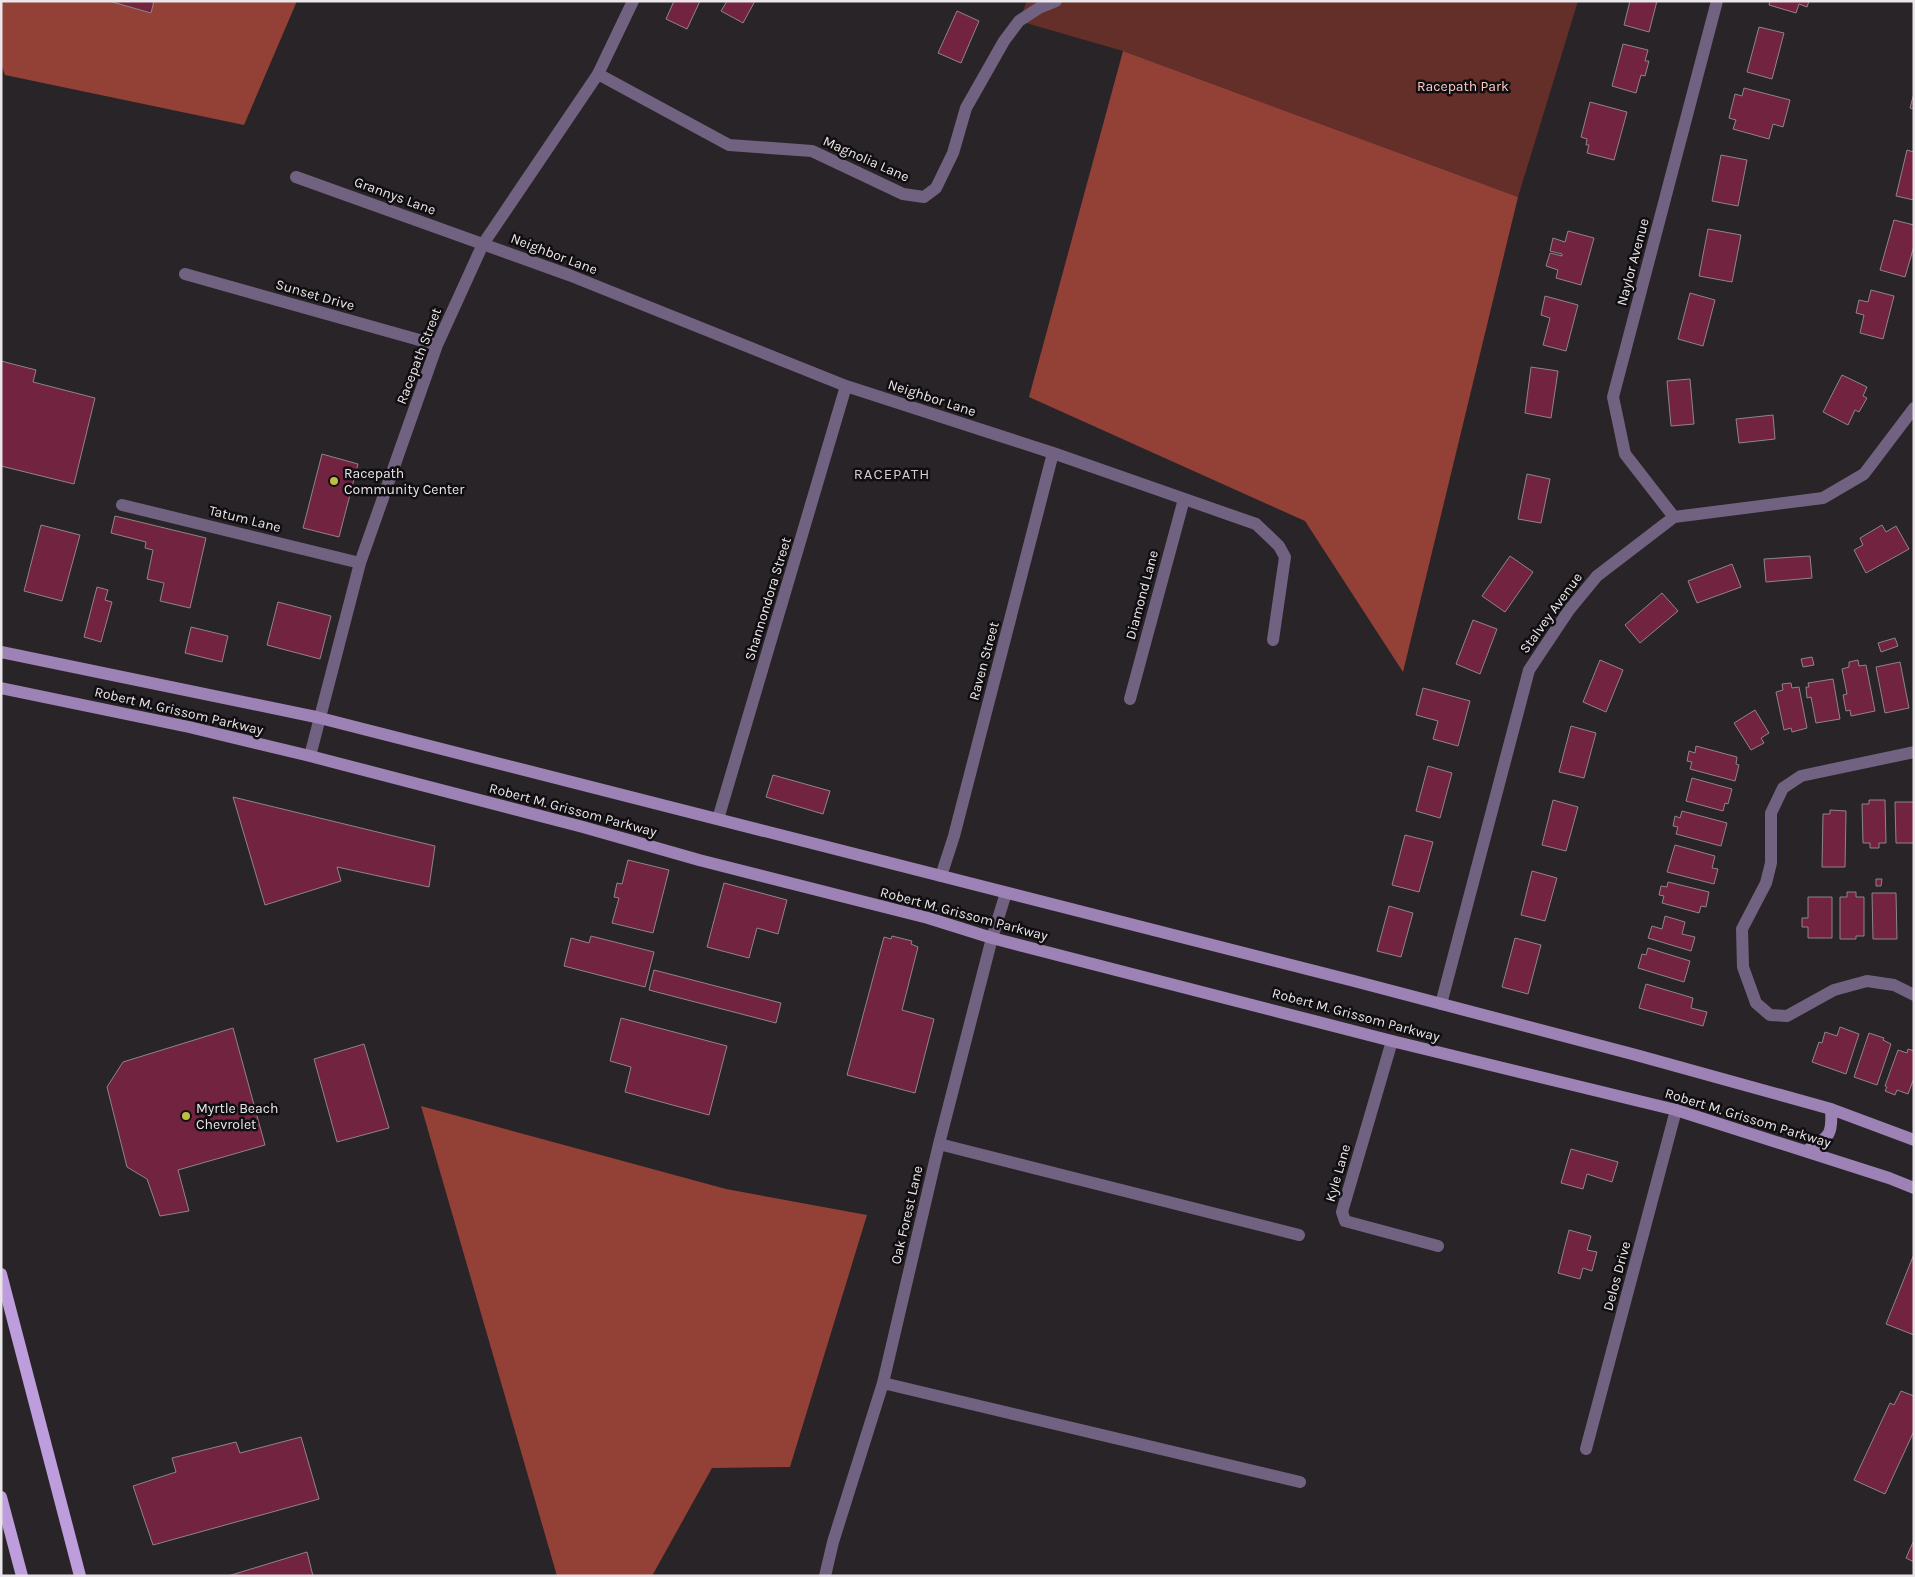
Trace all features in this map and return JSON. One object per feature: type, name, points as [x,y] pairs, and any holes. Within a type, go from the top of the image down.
[{"type":"main road","name":"Robert M. Grissom Parkway","points":[[1,652],[320,718],[718,819],[1441,1004],[1831,1109],[1914,1140]]},
{"type":"main road","name":"Robert M. Grissom Parkway","points":[[1,688],[189,727],[310,756],[919,916],[992,938],[1392,1041],[1676,1110],[1806,1151],[1914,1188]]},
{"type":"main road","points":[[1806,1151],[1826,1138],[1832,1127],[1831,1109]]},
{"type":"main road","points":[[1,1274],[80,1576]]},
{"type":"main road","points":[[1,1498],[22,1576]]},
{"type":"street","name":"Racepath Street","points":[[310,756],[360,563],[437,345],[483,244],[598,74],[633,1]]},
{"type":"street","name":"Magnolia Lane","points":[[598,74],[729,145],[812,151],[903,194],[924,197],[936,188],[954,153],[966,108],[1004,41],[1019,21],[1039,8],[1056,1]]},
{"type":"street","name":"Naylor Avenue","points":[[1674,517],[1625,454],[1613,397],[1717,1]]},
{"type":"street","name":"Grannys Lane","points":[[296,177],[483,244]]},
{"type":"street","name":"Neighbor Lane","points":[[483,244],[569,275],[846,386],[1054,453],[1256,524],[1279,546],[1285,557],[1273,640]]},
{"type":"street","name":"Sunset Drive","points":[[186,274],[437,345]]},
{"type":"street","name":"Shannondora Street","points":[[718,819],[846,386]]},
{"type":"street","points":[[1674,517],[1823,498],[1864,474],[1914,408]]},
{"type":"street","name":"Raven Street","points":[[941,876],[954,836],[1054,453]]},
{"type":"street","name":"Diamond Lane","points":[[1130,699],[1184,499]]},
{"type":"street","name":"Tatum Lane","points":[[122,505],[360,563]]},
{"type":"street","name":"Stalvey Avenue","points":[[1441,1004],[1529,670],[1569,610],[1597,576],[1674,517]]},
{"type":"street","points":[[1914,752],[1801,776],[1783,788],[1771,813],[1771,863],[1766,883],[1742,929],[1743,967],[1756,1003],[1770,1015],[1787,1016],[1834,990],[1867,981],[1894,985],[1914,995]]},
{"type":"street","name":"Oak Forest Lane","points":[[825,1576],[882,1383],[939,1144],[992,938],[1006,893]]},
{"type":"street","name":"Kyle Lane","points":[[1392,1041],[1342,1212],[1345,1221],[1438,1246]]},
{"type":"street","name":"Delos Drive","points":[[1586,1449],[1676,1110]]},
{"type":"street","points":[[939,1144],[1299,1235]]},
{"type":"street","points":[[882,1383],[1300,1482]]},
{"type":"street","name":"Oak Forest Lane","points":[[818,1576],[834,1542]]},
{"type":"green space","name":"Racepath Park","points":[[1027,1],[1578,1],[1518,197],[1123,51],[1019,21]]},
{"type":"shaded area","points":[[1,1],[297,1],[244,125],[5,75],[1,64]]},
{"type":"shaded area","points":[[1123,51],[1518,197],[1403,672],[1305,521],[1029,397]]},
{"type":"shaded area","points":[[421,1106],[726,1189],[867,1215],[790,1467],[712,1468],[652,1576],[557,1576]]},
{"type":"building","points":[[109,1],[154,1],[151,13]]},
{"type":"building","points":[[674,1],[700,1],[687,29],[666,19]]},
{"type":"building","points":[[727,1],[755,1],[743,23],[721,11]]},
{"type":"building","points":[[1630,1],[1657,1],[1649,32],[1624,25]]},
{"type":"building","points":[[1770,1],[1809,1],[1807,7],[1799,4],[1796,13],[1769,5]]},
{"type":"building","points":[[957,11],[979,21],[961,63],[938,53]]},
{"type":"building","points":[[1759,27],[1784,33],[1772,79],[1747,72]]},
{"type":"building","points":[[1623,44],[1648,50],[1645,61],[1649,61],[1645,76],[1641,75],[1636,93],[1612,86]]},
{"type":"building","points":[[1744,88],[1790,100],[1783,127],[1773,124],[1769,139],[1733,129],[1736,120],[1729,118],[1735,94],[1742,96]]},
{"type":"building","points":[[1914,93],[1914,109],[1910,108]]},
{"type":"building","points":[[1590,102],[1627,112],[1614,160],[1587,153],[1589,145],[1586,145],[1587,139],[1581,137]]},
{"type":"building","points":[[1907,150],[1914,152],[1914,200],[1896,196]]},
{"type":"building","points":[[1721,155],[1747,160],[1738,206],[1712,201]]},
{"type":"building","points":[[1894,220],[1914,225],[1914,246],[1905,277],[1880,270]]},
{"type":"building","points":[[1708,229],[1741,235],[1732,282],[1699,276]]},
{"type":"building","points":[[1568,231],[1594,238],[1581,285],[1556,278],[1558,270],[1546,266],[1550,253],[1562,256],[1562,254],[1550,251],[1553,238],[1565,242]]},
{"type":"building","points":[[1871,290],[1894,296],[1883,339],[1860,333],[1864,315],[1856,313],[1859,300],[1868,302]]},
{"type":"building","points":[[1690,293],[1715,300],[1703,346],[1678,339]]},
{"type":"building","points":[[1545,296],[1578,305],[1566,351],[1543,345],[1550,318],[1541,315]]},
{"type":"building","points":[[1,361],[36,370],[33,382],[95,398],[74,484],[1,466]]},
{"type":"building","points":[[1531,367],[1558,371],[1551,418],[1525,413]]},
{"type":"building","points":[[1842,375],[1867,387],[1863,396],[1867,398],[1859,412],[1855,410],[1848,425],[1823,412]]},
{"type":"building","points":[[1690,379],[1694,424],[1671,426],[1667,381]]},
{"type":"building","points":[[1773,415],[1775,439],[1739,443],[1736,419]]},
{"type":"building","points":[[322,454],[358,464],[339,537],[303,528]]},
{"type":"building","points":[[1527,474],[1550,479],[1541,523],[1518,519]]},
{"type":"building","points":[[115,516],[206,538],[190,608],[160,601],[164,583],[147,579],[153,550],[145,548],[146,542],[111,533]]},
{"type":"building","points":[[41,525],[80,535],[62,601],[24,591]]},
{"type":"building","points":[[1882,525],[1886,532],[1896,526],[1909,549],[1866,573],[1854,550],[1863,545],[1860,538]]},
{"type":"building","points":[[1510,556],[1533,572],[1505,612],[1482,596]]},
{"type":"building","points":[[1810,556],[1812,578],[1766,582],[1764,559]]},
{"type":"building","points":[[1732,564],[1741,587],[1697,603],[1688,581]]},
{"type":"building","points":[[97,587],[108,590],[105,600],[112,602],[101,642],[84,637]]},
{"type":"building","points":[[1662,593],[1678,611],[1640,643],[1625,625]]},
{"type":"building","points":[[278,602],[331,616],[320,659],[267,645]]},
{"type":"building","points":[[1473,620],[1497,629],[1480,674],[1456,664]]},
{"type":"building","points":[[191,627],[228,636],[222,662],[185,653]]},
{"type":"building","points":[[1895,638],[1898,646],[1881,652],[1878,643]]},
{"type":"building","points":[[1812,657],[1814,665],[1803,667],[1801,659]]},
{"type":"building","points":[[1600,660],[1623,670],[1606,712],[1583,702]]},
{"type":"building","points":[[1858,660],[1859,666],[1866,665],[1875,711],[1851,716],[1850,710],[1846,711],[1843,695],[1847,694],[1842,669],[1849,667],[1849,662]]},
{"type":"building","points":[[1900,662],[1909,708],[1885,713],[1876,667]]},
{"type":"building","points":[[1833,679],[1840,719],[1816,723],[1811,697],[1807,698],[1806,687],[1809,687],[1808,683]]},
{"type":"building","points":[[1791,683],[1792,688],[1799,687],[1807,728],[1792,732],[1791,728],[1784,730],[1776,692],[1783,690],[1782,684]]},
{"type":"building","points":[[1423,688],[1470,701],[1458,746],[1433,739],[1438,721],[1416,715]]},
{"type":"building","points":[[1755,710],[1769,733],[1761,738],[1764,743],[1751,750],[1734,723]]},
{"type":"building","points":[[1571,726],[1596,733],[1584,778],[1559,772]]},
{"type":"building","points":[[1696,746],[1737,757],[1736,764],[1739,765],[1735,781],[1690,769],[1692,762],[1687,761],[1689,751],[1695,753]]},
{"type":"building","points":[[1428,766],[1452,773],[1440,818],[1416,811]]},
{"type":"building","points":[[773,775],[830,791],[823,814],[766,797]]},
{"type":"building","points":[[1692,778],[1732,789],[1728,804],[1725,803],[1723,811],[1686,801]]},
{"type":"building","points":[[233,797],[435,846],[429,887],[337,867],[341,881],[265,905]]},
{"type":"building","points":[[1553,800],[1578,807],[1566,851],[1542,845]]},
{"type":"building","points":[[1869,800],[1885,800],[1886,843],[1879,843],[1879,848],[1870,848],[1870,843],[1863,843],[1862,804],[1869,804]]},
{"type":"building","points":[[1895,802],[1914,802],[1914,843],[1896,843]]},
{"type":"building","points":[[1830,810],[1846,811],[1845,867],[1822,867],[1823,814],[1830,814]]},
{"type":"building","points":[[1682,811],[1727,823],[1721,846],[1676,834],[1678,827],[1673,826],[1675,816],[1680,818]]},
{"type":"building","points":[[1405,835],[1433,842],[1419,892],[1392,885]]},
{"type":"building","points":[[1675,845],[1715,856],[1712,868],[1718,869],[1714,884],[1667,872]]},
{"type":"building","points":[[628,860],[669,870],[653,933],[612,923],[619,898],[614,897],[617,883],[622,884]]},
{"type":"building","points":[[1532,871],[1557,878],[1545,921],[1521,915]]},
{"type":"building","points":[[1876,879],[1882,879],[1881,886],[1876,886]]},
{"type":"building","points":[[1668,882],[1709,892],[1706,907],[1701,906],[1699,913],[1662,903],[1664,896],[1659,895],[1661,886],[1667,887]]},
{"type":"building","points":[[724,883],[787,900],[778,934],[757,928],[749,958],[707,947]]},
{"type":"building","points":[[1847,892],[1856,892],[1856,897],[1864,897],[1864,936],[1856,936],[1856,939],[1840,939],[1840,897],[1847,897]]},
{"type":"building","points":[[1872,893],[1896,893],[1897,939],[1873,939]]},
{"type":"building","points":[[1808,897],[1832,897],[1832,938],[1808,938],[1808,927],[1802,927],[1802,918],[1808,918]]},
{"type":"building","points":[[1389,906],[1413,913],[1401,957],[1377,951]]},
{"type":"building","points":[[1665,916],[1685,922],[1682,934],[1695,937],[1691,951],[1648,938],[1652,926],[1662,929]]},
{"type":"building","points":[[591,936],[654,952],[645,987],[564,966],[571,938],[589,943]]},
{"type":"building","points":[[892,936],[912,941],[911,944],[918,947],[902,1010],[934,1019],[915,1093],[847,1075],[884,937],[891,939]]},
{"type":"building","points":[[1515,938],[1541,945],[1528,994],[1502,987]]},
{"type":"building","points":[[1648,948],[1690,961],[1684,982],[1638,968],[1642,954],[1646,955]]},
{"type":"building","points":[[654,970],[781,1003],[776,1023],[649,990]]},
{"type":"building","points":[[1646,984],[1693,998],[1691,1008],[1707,1012],[1703,1026],[1639,1008]]},
{"type":"building","points":[[621,1018],[727,1046],[709,1115],[625,1092],[631,1067],[610,1061]]},
{"type":"building","points":[[1840,1027],[1859,1034],[1846,1074],[1812,1062],[1819,1042],[1822,1043],[1825,1032],[1837,1036]]},
{"type":"building","name":"Myrtle Beach Chevrolet","points":[[233,1028],[265,1145],[178,1170],[189,1211],[160,1216],[147,1179],[127,1167],[107,1087],[123,1062]]},
{"type":"building","points":[[1869,1033],[1884,1038],[1883,1040],[1891,1044],[1877,1085],[1854,1077]]},
{"type":"building","points":[[364,1044],[389,1128],[337,1142],[314,1059]]},
{"type":"building","points":[[1908,1049],[1914,1051],[1914,1078],[1908,1094],[1897,1090],[1895,1095],[1885,1091],[1887,1087],[1885,1086],[1898,1050],[1907,1053]]},
{"type":"building","points":[[1571,1149],[1618,1162],[1612,1182],[1587,1174],[1583,1189],[1561,1183]]},
{"type":"building","points":[[1569,1230],[1591,1236],[1587,1250],[1597,1252],[1592,1271],[1583,1268],[1580,1279],[1558,1273]]},
{"type":"building","points":[[1914,1254],[1914,1335],[1886,1324]]},
{"type":"building","points":[[1901,1391],[1914,1396],[1914,1431],[1885,1494],[1854,1480],[1890,1403],[1894,1405]]},
{"type":"building","points":[[301,1437],[319,1499],[153,1545],[133,1486],[176,1472],[172,1458],[236,1442],[240,1453]]},
{"type":"building","points":[[1914,1540],[1914,1562],[1906,1558]]},
{"type":"building","points":[[307,1552],[313,1576],[228,1576]]},
{"type":"place","name":"Racepath Community Center","points":[[334,481]]},
{"type":"place","name":"Myrtle Beach Chevrolet","points":[[186,1116]]},
{"type":"district","name":"RACEPATH","points":[[892,474]]}]
